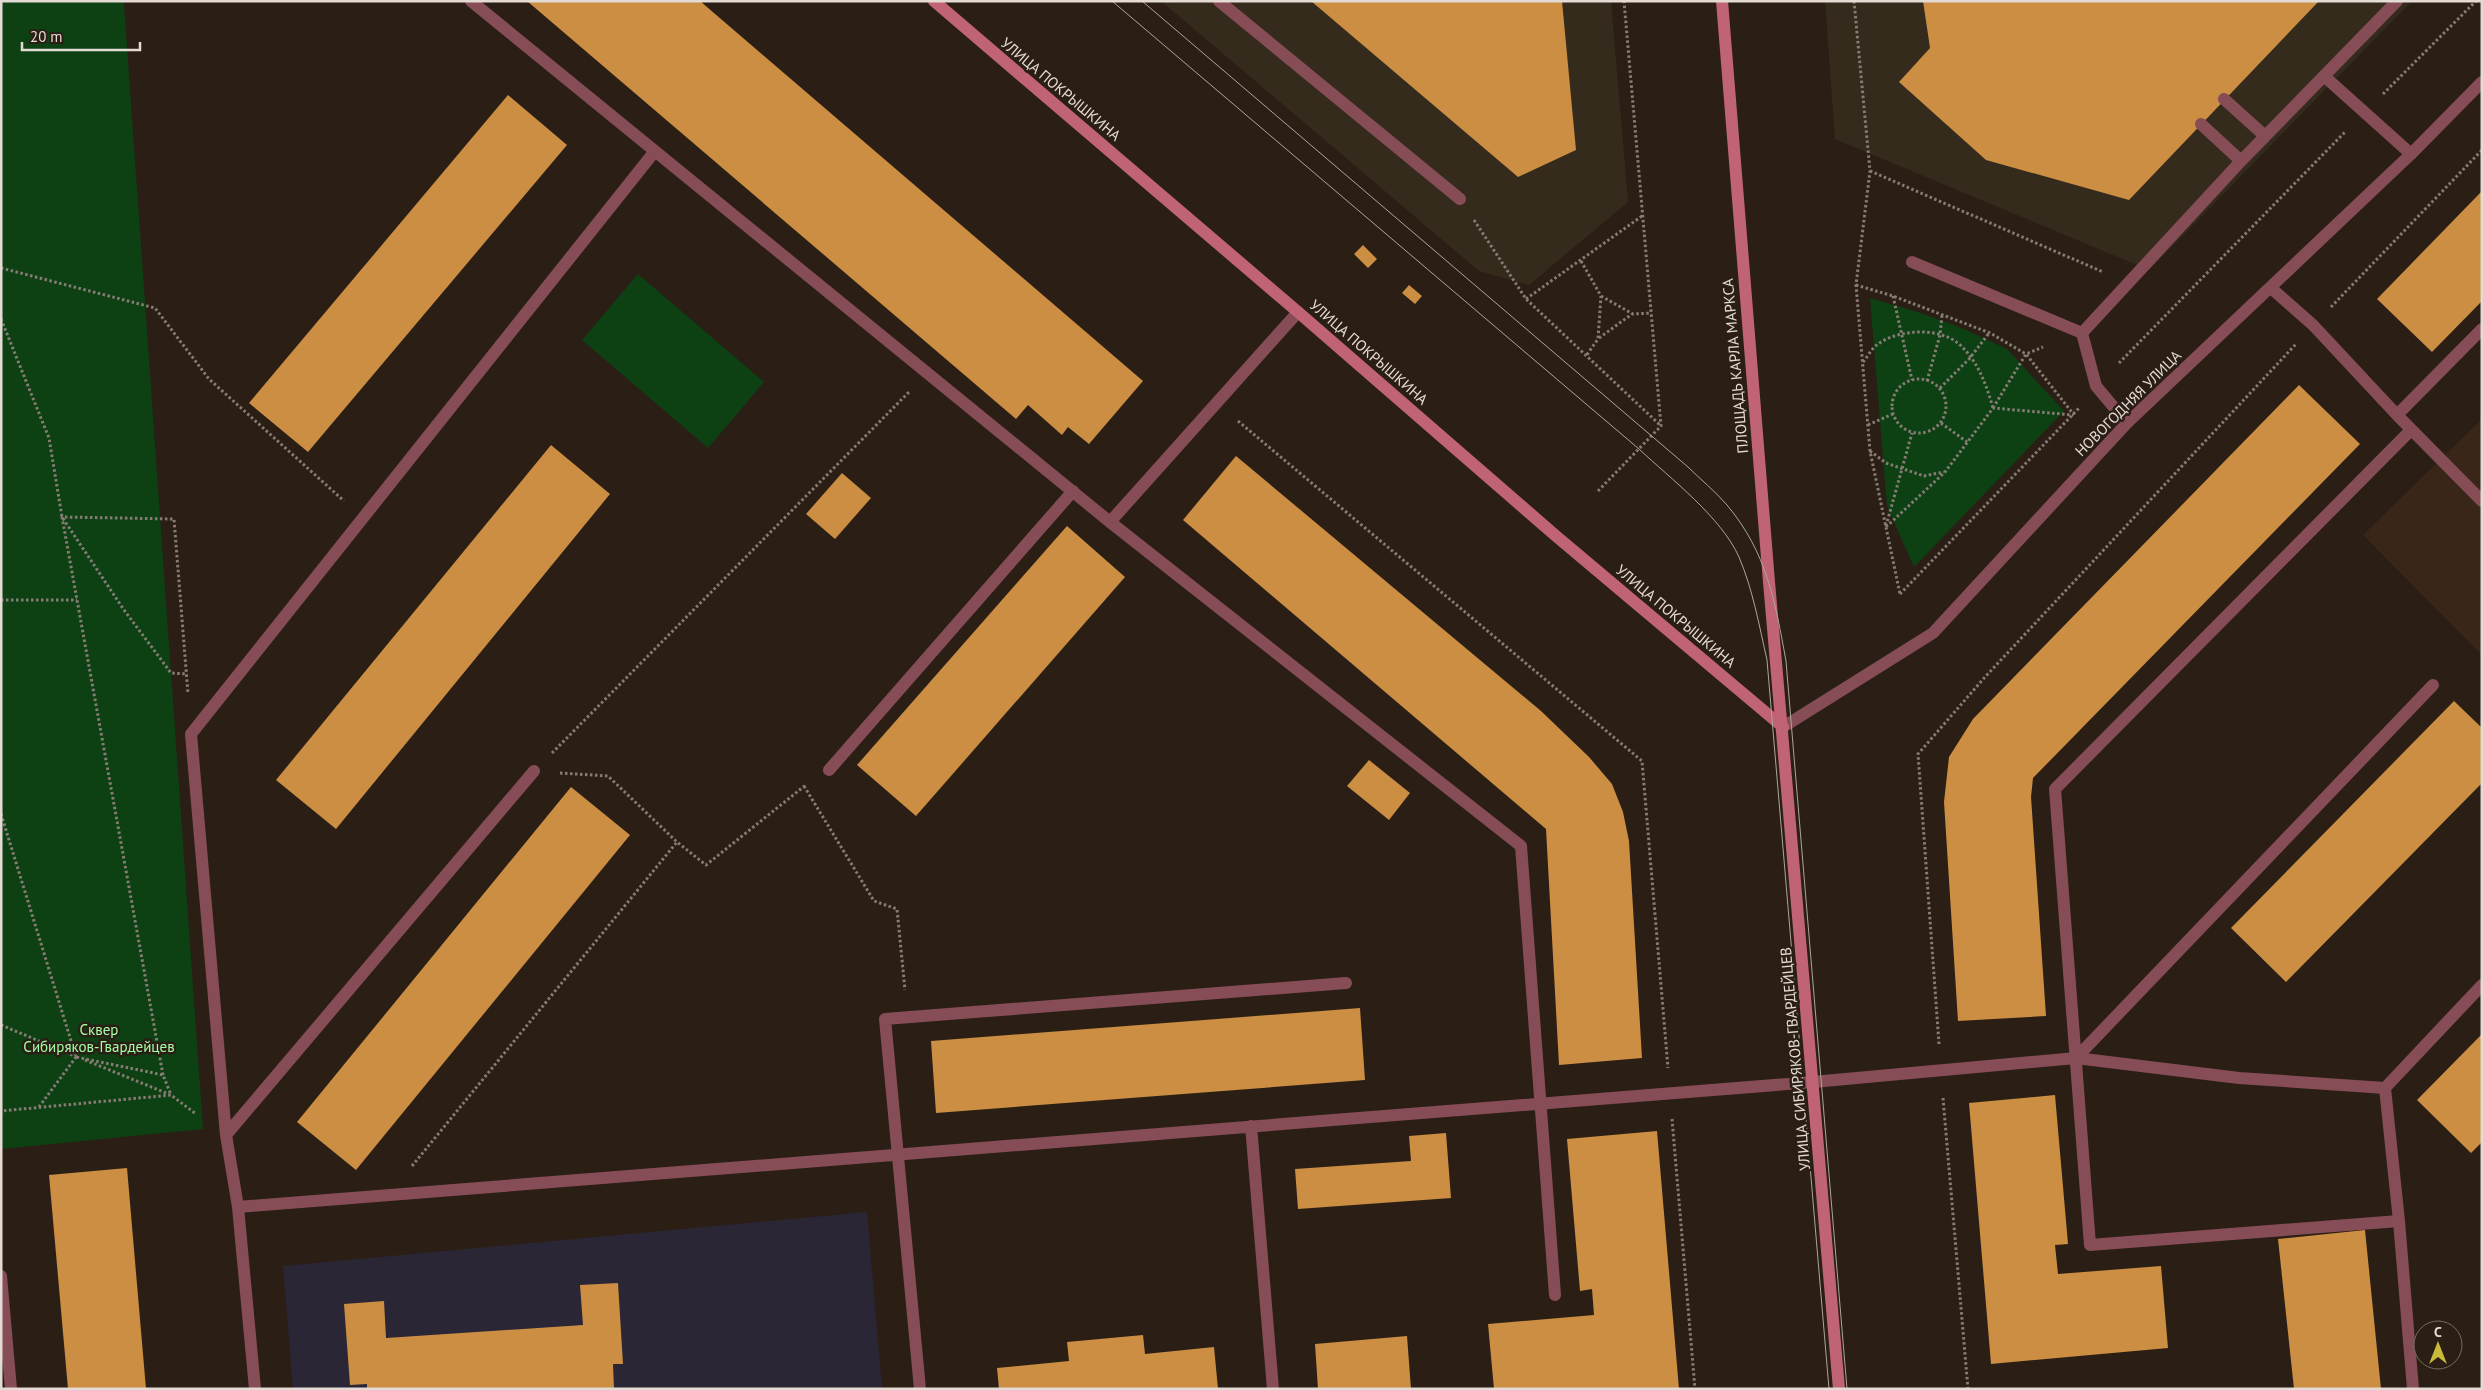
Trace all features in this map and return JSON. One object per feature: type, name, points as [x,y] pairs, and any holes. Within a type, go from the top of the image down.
[{"type":"main road","name":"УЛИЦА ПОКРЫШКИНА","points":[[934,1],[1298,312],[1556,536],[1783,727]]},
{"type":"main road","name":"ПЛОЩАДЬ КАРЛА МАРКСА","points":[[1722,1],[1768,572],[1783,727]]},
{"type":"main road","name":"УЛИЦА СИБИРЯКОВ-ГВАРДЕЙЦЕВ","points":[[1783,727],[1839,1389]]},
{"type":"street","points":[[471,1],[1110,522],[1521,846],[1555,1295]]},
{"type":"street","points":[[1219,1],[1460,199]]},
{"type":"street","points":[[2082,333],[2241,161],[2396,1]]},
{"type":"street","points":[[2324,76],[2410,154]]},
{"type":"street","name":"НОВОГОДНЯЯ УЛИЦА","points":[[1783,727],[1933,633],[2127,423],[2271,288],[2482,82]]},
{"type":"street","points":[[2224,99],[2265,136]]},
{"type":"street","points":[[2201,124],[2241,161]]},
{"type":"street","points":[[255,1389],[238,1207],[226,1135],[191,734],[655,151]]},
{"type":"street","points":[[1912,262],[2082,333]]},
{"type":"street","points":[[2271,288],[2313,326],[2411,430],[2482,500]]},
{"type":"street","points":[[1110,522],[1298,312]]},
{"type":"street","points":[[2397,415],[2482,329]]},
{"type":"street","points":[[2082,333],[2096,386],[2127,423]]},
{"type":"street","points":[[2399,1221],[2090,1245],[2055,789],[2411,430]]},
{"type":"street","points":[[829,770],[1073,491]]},
{"type":"street","points":[[2076,1058],[2433,685]]},
{"type":"street","points":[[226,1135],[534,771]]},
{"type":"street","points":[[920,1389],[884,1019],[1346,983]]},
{"type":"street","points":[[2384,1088],[2482,985]]},
{"type":"street","points":[[238,1207],[1540,1102],[1813,1082],[2076,1058],[2239,1078],[2384,1088]]},
{"type":"street","points":[[2384,1088],[2399,1221],[2413,1389]]},
{"type":"street","points":[[1251,1126],[1273,1389]]},
{"type":"street","points":[[1,1276],[11,1389]]},
{"type":"path","points":[[1598,491],[1660,426],[1624,1]]},
{"type":"path","points":[[1854,1],[1870,171],[1856,285],[1870,451],[1900,594],[2074,415],[2096,386],[2364,112],[2476,1]]},
{"type":"path","points":[[1968,1389],[1941,1070],[1918,754],[1985,677],[2313,326],[2482,150]]},
{"type":"path","points":[[1870,171],[2128,283]]},
{"type":"path","points":[[1460,199],[1526,299],[1660,426]]},
{"type":"path","points":[[1526,299],[1642,216]]},
{"type":"path","points":[[1581,261],[1601,296],[1633,314]]},
{"type":"path","points":[[1,268],[155,308],[209,379],[362,518]]},
{"type":"path","points":[[1856,285],[1894,296],[1990,333],[2026,354],[2074,415]]},
{"type":"path","points":[[1598,339],[1601,296]]},
{"type":"path","points":[[1894,296],[1912,380]]},
{"type":"path","points":[[1586,356],[1598,339],[1633,314],[1651,313]]},
{"type":"path","points":[[1927,380],[1940,335],[1942,315]]},
{"type":"path","points":[[1,319],[49,438],[163,1075],[171,1095]]},
{"type":"path","points":[[1862,362],[1878,344],[1901,335],[1919,331],[1940,335],[1958,343],[1970,358],[1985,380],[1993,408]]},
{"type":"path","points":[[1940,388],[1970,358],[1990,333]]},
{"type":"path","points":[[1886,527],[1945,472],[1993,408],[2026,354],[2082,333]]},
{"type":"path","points":[[534,771],[928,373]]},
{"type":"path","points":[[1912,380],[1927,380],[1940,388],[1946,401],[1946,414],[1941,423],[1928,432],[1912,433],[1900,426],[1893,414],[1894,395],[1900,387],[1912,380]]},
{"type":"path","points":[[1216,403],[1642,761],[1695,1389]]},
{"type":"path","points":[[1993,408],[2074,415]]},
{"type":"path","points":[[1868,425],[1893,414]]},
{"type":"path","points":[[1941,423],[1967,442]]},
{"type":"path","points":[[1886,527],[1904,470],[1912,433]]},
{"type":"path","points":[[1870,451],[1886,463],[1924,476],[1945,472]]},
{"type":"path","points":[[62,518],[124,610],[171,673],[186,674]]},
{"type":"path","points":[[62,518],[174,519],[191,734]]},
{"type":"path","points":[[1,600],[77,600]]},
{"type":"path","points":[[534,771],[608,776],[677,842],[706,865],[804,786],[829,770]]},
{"type":"path","points":[[804,786],[874,901],[897,909],[907,1018]]},
{"type":"path","points":[[1,814],[76,1057]]},
{"type":"path","points":[[387,1195],[677,842]]},
{"type":"path","points":[[1,1025],[171,1095],[226,1135]]},
{"type":"path","points":[[76,1057],[163,1075]]},
{"type":"path","points":[[39,1108],[76,1057]]},
{"type":"path","points":[[1,1111],[171,1095]]},
{"type":"shaded area","points":[[1161,1],[1611,1],[1628,202],[1529,285],[1479,271]]},
{"type":"shaded area","points":[[1825,1],[2412,1],[2149,270],[1835,139]]},
{"type":"shaded area","points":[[2482,419],[2482,655],[2363,535]]},
{"type":"shaded area","points":[[867,1212],[882,1389],[293,1389],[283,1266]]},
{"type":"green space","name":"Сквер Сибиряков-Гвардейцев","points":[[1,1],[126,1],[124,4],[203,1129],[1,1149]]},
{"type":"green space","points":[[638,274],[764,382],[708,448],[582,340]]},
{"type":"green space","points":[[1870,298],[1921,313],[1964,329],[2007,349],[2064,411],[1914,567],[1887,506]]},
{"type":"building","points":[[527,1],[700,1],[1143,381],[1089,444],[1068,427],[1062,435],[1028,405],[1016,419]]},
{"type":"building","points":[[1311,1],[1562,1],[1576,150],[1518,177]]},
{"type":"building","points":[[1923,1],[2319,1],[2129,200],[1986,160],[1899,82],[1930,48]]},
{"type":"building","points":[[508,95],[567,145],[308,452],[249,403]]},
{"type":"building","points":[[2482,191],[2482,301],[2432,352],[2377,299]]},
{"type":"building","points":[[1363,245],[1377,259],[1368,268],[1354,254]]},
{"type":"building","points":[[1409,285],[1422,296],[1415,304],[1402,293]]},
{"type":"building","points":[[2299,385],[2360,444],[2033,778],[2031,797],[2046,1016],[1958,1021],[1944,802],[1949,757],[1973,719]]},
{"type":"building","points":[[551,445],[610,494],[336,829],[276,780]]},
{"type":"building","points":[[1236,456],[1541,711],[1589,757],[1612,784],[1623,812],[1629,841],[1642,1058],[1559,1065],[1546,829],[1183,520]]},
{"type":"building","points":[[842,473],[871,498],[835,539],[806,514]]},
{"type":"building","points":[[1067,526],[1125,577],[916,816],[857,765]]},
{"type":"building","points":[[2454,701],[2482,728],[2482,783],[2286,982],[2231,928]]},
{"type":"building","points":[[1369,760],[1410,793],[1389,820],[1347,786]]},
{"type":"building","points":[[571,787],[630,835],[356,1170],[297,1122]]},
{"type":"building","points":[[1360,1008],[1365,1080],[936,1113],[931,1041]]},
{"type":"building","points":[[2482,1034],[2482,1142],[2471,1153],[2417,1100]]},
{"type":"building","points":[[2055,1095],[2068,1244],[2055,1245],[2058,1274],[2161,1266],[2168,1348],[1991,1364],[1969,1103]]},
{"type":"building","points":[[1657,1131],[1679,1389],[1494,1389],[1488,1324],[1594,1315],[1592,1289],[1580,1291],[1567,1139]]},
{"type":"building","points":[[1446,1133],[1451,1198],[1298,1209],[1295,1169],[1411,1161],[1409,1136]]},
{"type":"building","points":[[127,1168],[146,1389],[68,1389],[49,1175]]},
{"type":"building","points":[[2365,1230],[2381,1389],[2294,1389],[2278,1239]]},
{"type":"building","points":[[618,1283],[623,1364],[613,1364],[614,1389],[367,1389],[367,1384],[350,1385],[344,1304],[384,1301],[386,1338],[583,1325],[580,1285]]},
{"type":"building","points":[[1143,1335],[1145,1354],[1214,1347],[1218,1389],[999,1389],[997,1368],[1069,1361],[1067,1342]]},
{"type":"building","points":[[1407,1336],[1411,1389],[1318,1389],[1315,1344]]},
{"type":"tram line","points":[[1112,1],[1639,449],[1708,513],[1731,542],[1739,557],[1752,595],[1767,660],[1829,1389]]},
{"type":"tram line","points":[[1142,1],[1688,467],[1727,505],[1752,541],[1773,598],[1786,661],[1847,1389]]}]
